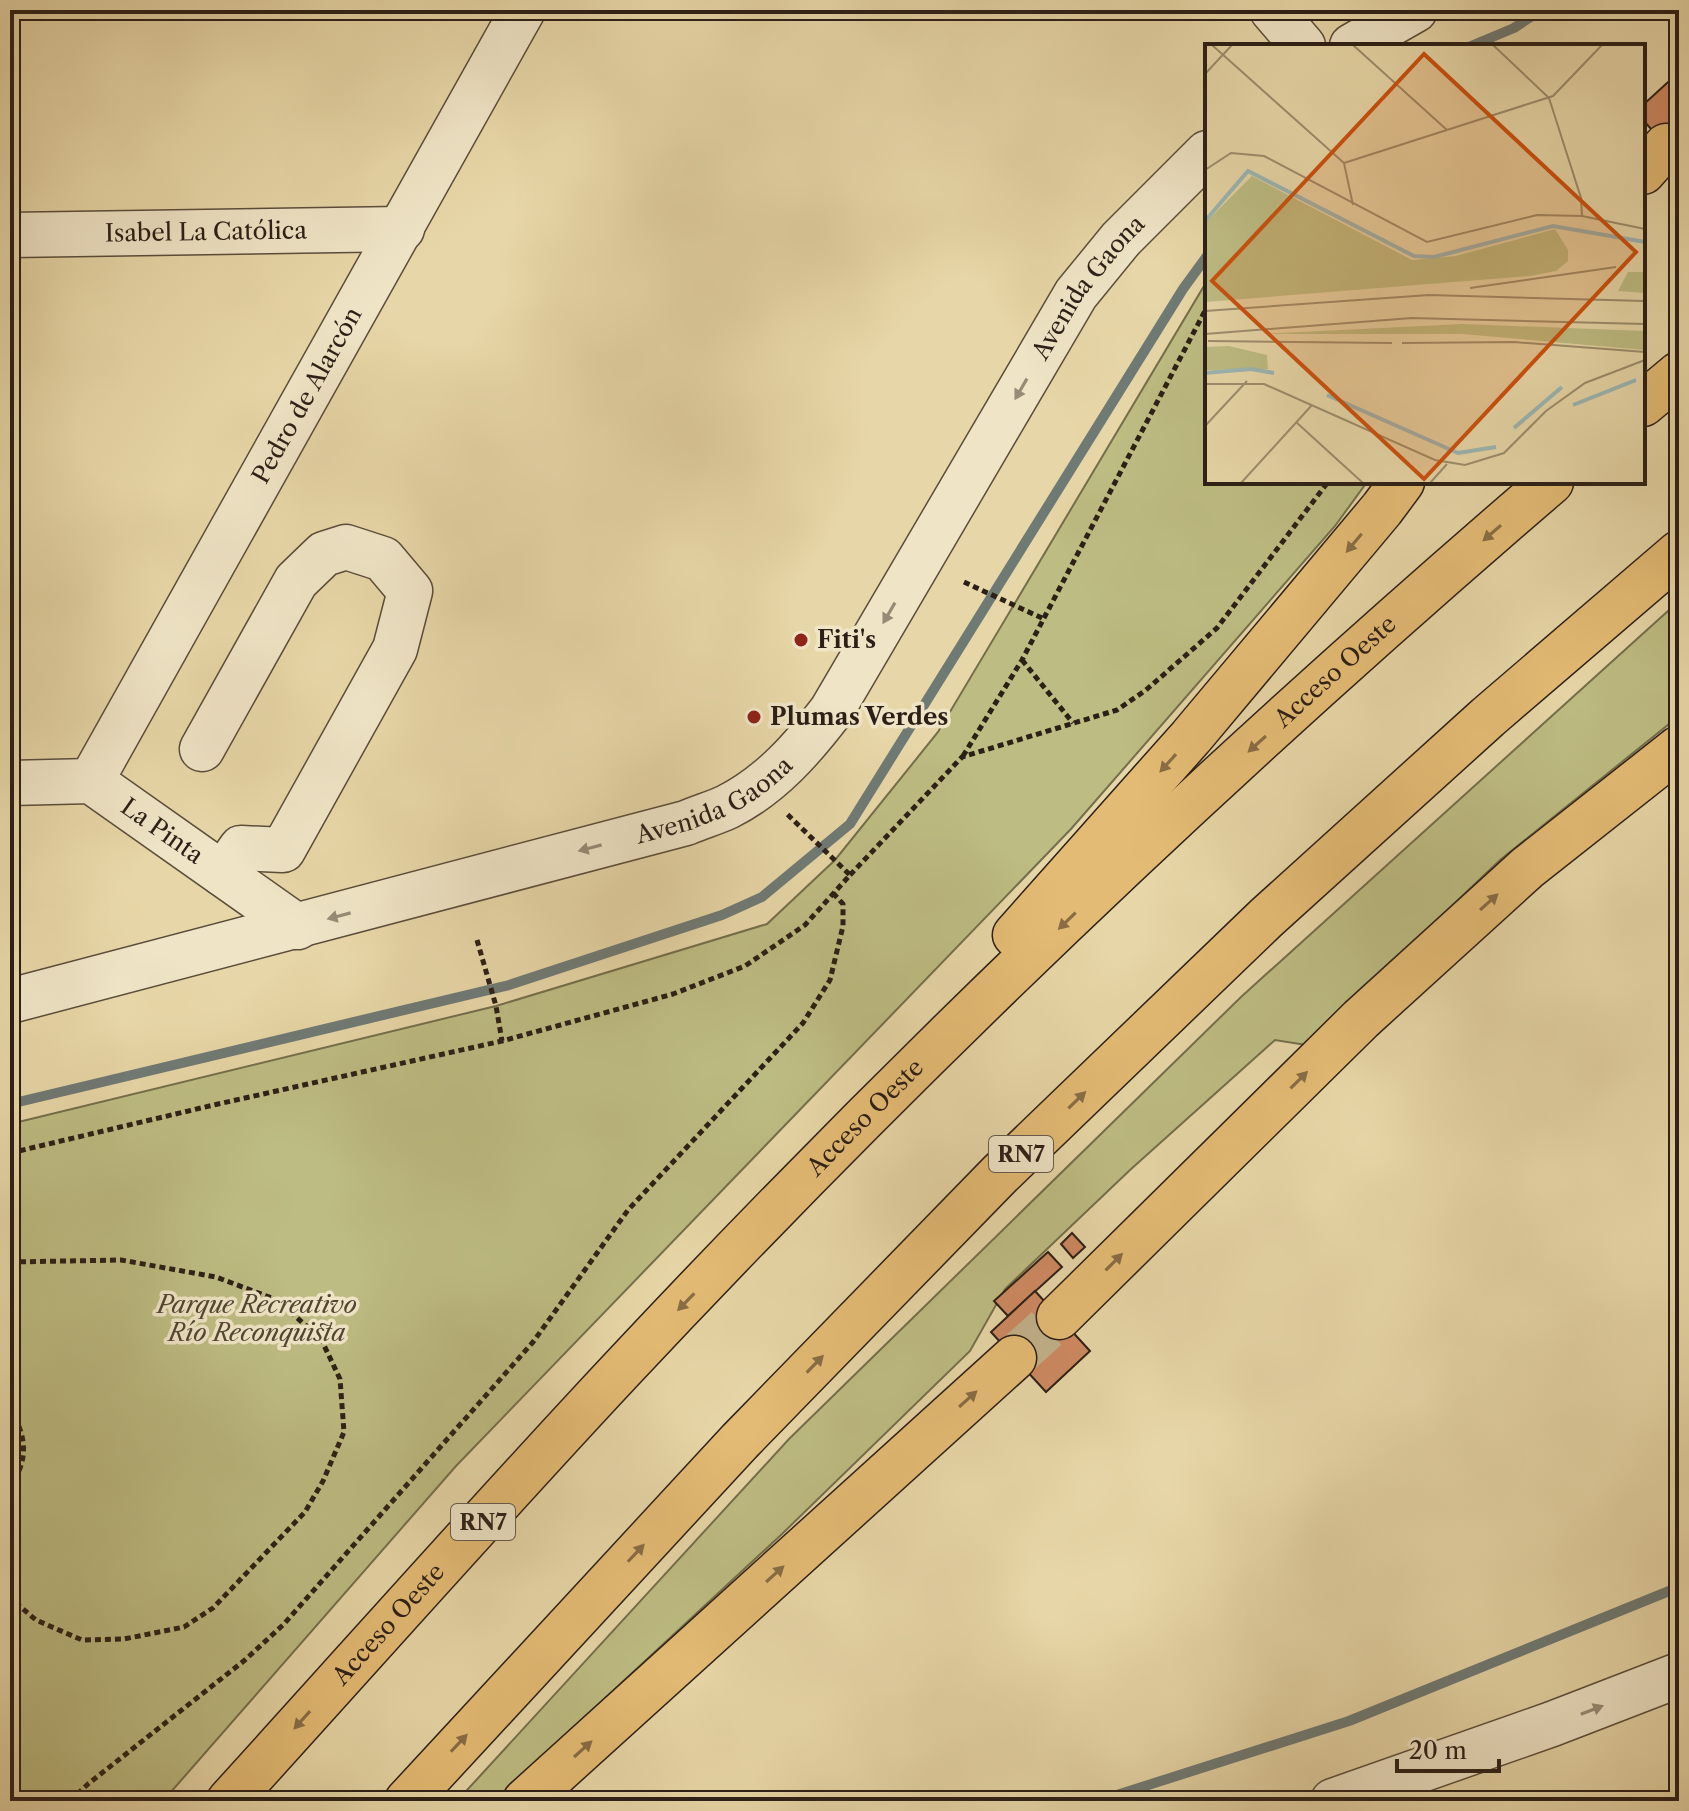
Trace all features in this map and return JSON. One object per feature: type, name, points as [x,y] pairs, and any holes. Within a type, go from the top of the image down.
[{"type":"highway","points":[[1645,402],[1679,374]]},
{"type":"highway","points":[[740,1246],[1191,737],[1401,484]]},
{"type":"highway","name":"Acceso Oeste","points":[[229,1801],[621,1370],[980,1005],[1197,798],[1549,484]]},
{"type":"highway","name":"RN7","points":[[407,1801],[729,1453],[1000,1174],[1266,918],[1488,717],[1679,553]]},
{"type":"highway","points":[[1059,1317],[1361,1019],[1527,868],[1679,748]]},
{"type":"highway","points":[[525,1801],[1014,1358]]},
{"type":"street","name":"Pedro de Alarcón","points":[[91,781],[523,10]]},
{"type":"street","points":[[1272,10],[1301,44]]},
{"type":"street","points":[[1356,44],[1415,10]]},
{"type":"street","name":"Avenida Gaona","points":[[10,1001],[686,823],[728,806],[759,787],[786,764],[832,710],[1076,294],[1121,239],[1205,155]]},
{"type":"street","name":"Isabel La Católica","points":[[10,235],[402,229]]},
{"type":"street","points":[[202,749],[296,581],[324,554],[346,547],[383,559],[410,591],[395,649],[283,850],[241,848],[223,874]]},
{"type":"street","points":[[10,783],[91,781]]},
{"type":"street","name":"La Pinta","points":[[91,781],[298,927]]},
{"type":"street","points":[[1333,1801],[1552,1724],[1679,1675]]},
{"type":"path","points":[[10,1153],[502,1041],[673,994],[745,966],[805,925],[962,757],[1022,660],[1205,311]]},
{"type":"path","points":[[962,757],[1117,710],[1146,690],[1217,628],[1326,484]]},
{"type":"path","points":[[964,582],[1044,619]]},
{"type":"path","points":[[1022,660],[1073,723]]},
{"type":"path","points":[[786,813],[850,875]]},
{"type":"path","points":[[70,1801],[245,1660],[284,1624],[533,1342],[628,1210],[803,1023],[830,980],[843,926],[843,904],[833,893]]},
{"type":"path","points":[[477,940],[496,1006],[502,1041]]},
{"type":"path","points":[[10,1262],[121,1260],[216,1277],[277,1300],[321,1339],[340,1379],[344,1432],[323,1481],[305,1512],[213,1608],[184,1627],[124,1639],[82,1640],[36,1620],[10,1598]]},
{"type":"path","points":[[10,1408],[22,1429],[26,1446],[16,1479],[10,1488]]},
{"type":"green space","name":"Parque Recreativo Río Reconquista","points":[[1205,284],[1205,484],[1366,484],[1335,526],[1071,829],[456,1466],[163,1801],[10,1801],[10,1124],[496,1006],[767,924],[835,860],[938,732]]},
{"type":"green space","points":[[1679,601],[1679,716],[1500,860],[1306,1045],[1275,1040],[1130,1170],[1005,1289],[970,1351],[782,1534],[494,1801],[457,1801],[789,1439],[1241,997]]},
{"type":"building","points":[[1679,73],[1679,160],[1645,122],[1645,103]]},
{"type":"building","points":[[1072,1233],[1085,1247],[1073,1258],[1061,1244]]},
{"type":"building","points":[[1048,1252],[1062,1267],[1008,1316],[994,1301]]},
{"type":"building","points":[[1035,1291],[1090,1351],[1046,1392],[991,1332]]},
{"type":"waterway","points":[[1476,44],[1514,28],[1541,10]]},
{"type":"waterway","points":[[10,1104],[509,985],[722,915],[762,897],[850,824],[1183,289],[1205,259]]},
{"type":"waterway","points":[[1098,1801],[1349,1721],[1679,1587]]},
{"type":"tunnel","points":[[1014,1358],[1059,1317]]},
{"type":"place","name":"Fiti's","points":[[801,640]]},
{"type":"place","name":"Plumas Verdes","points":[[754,717]]}]
